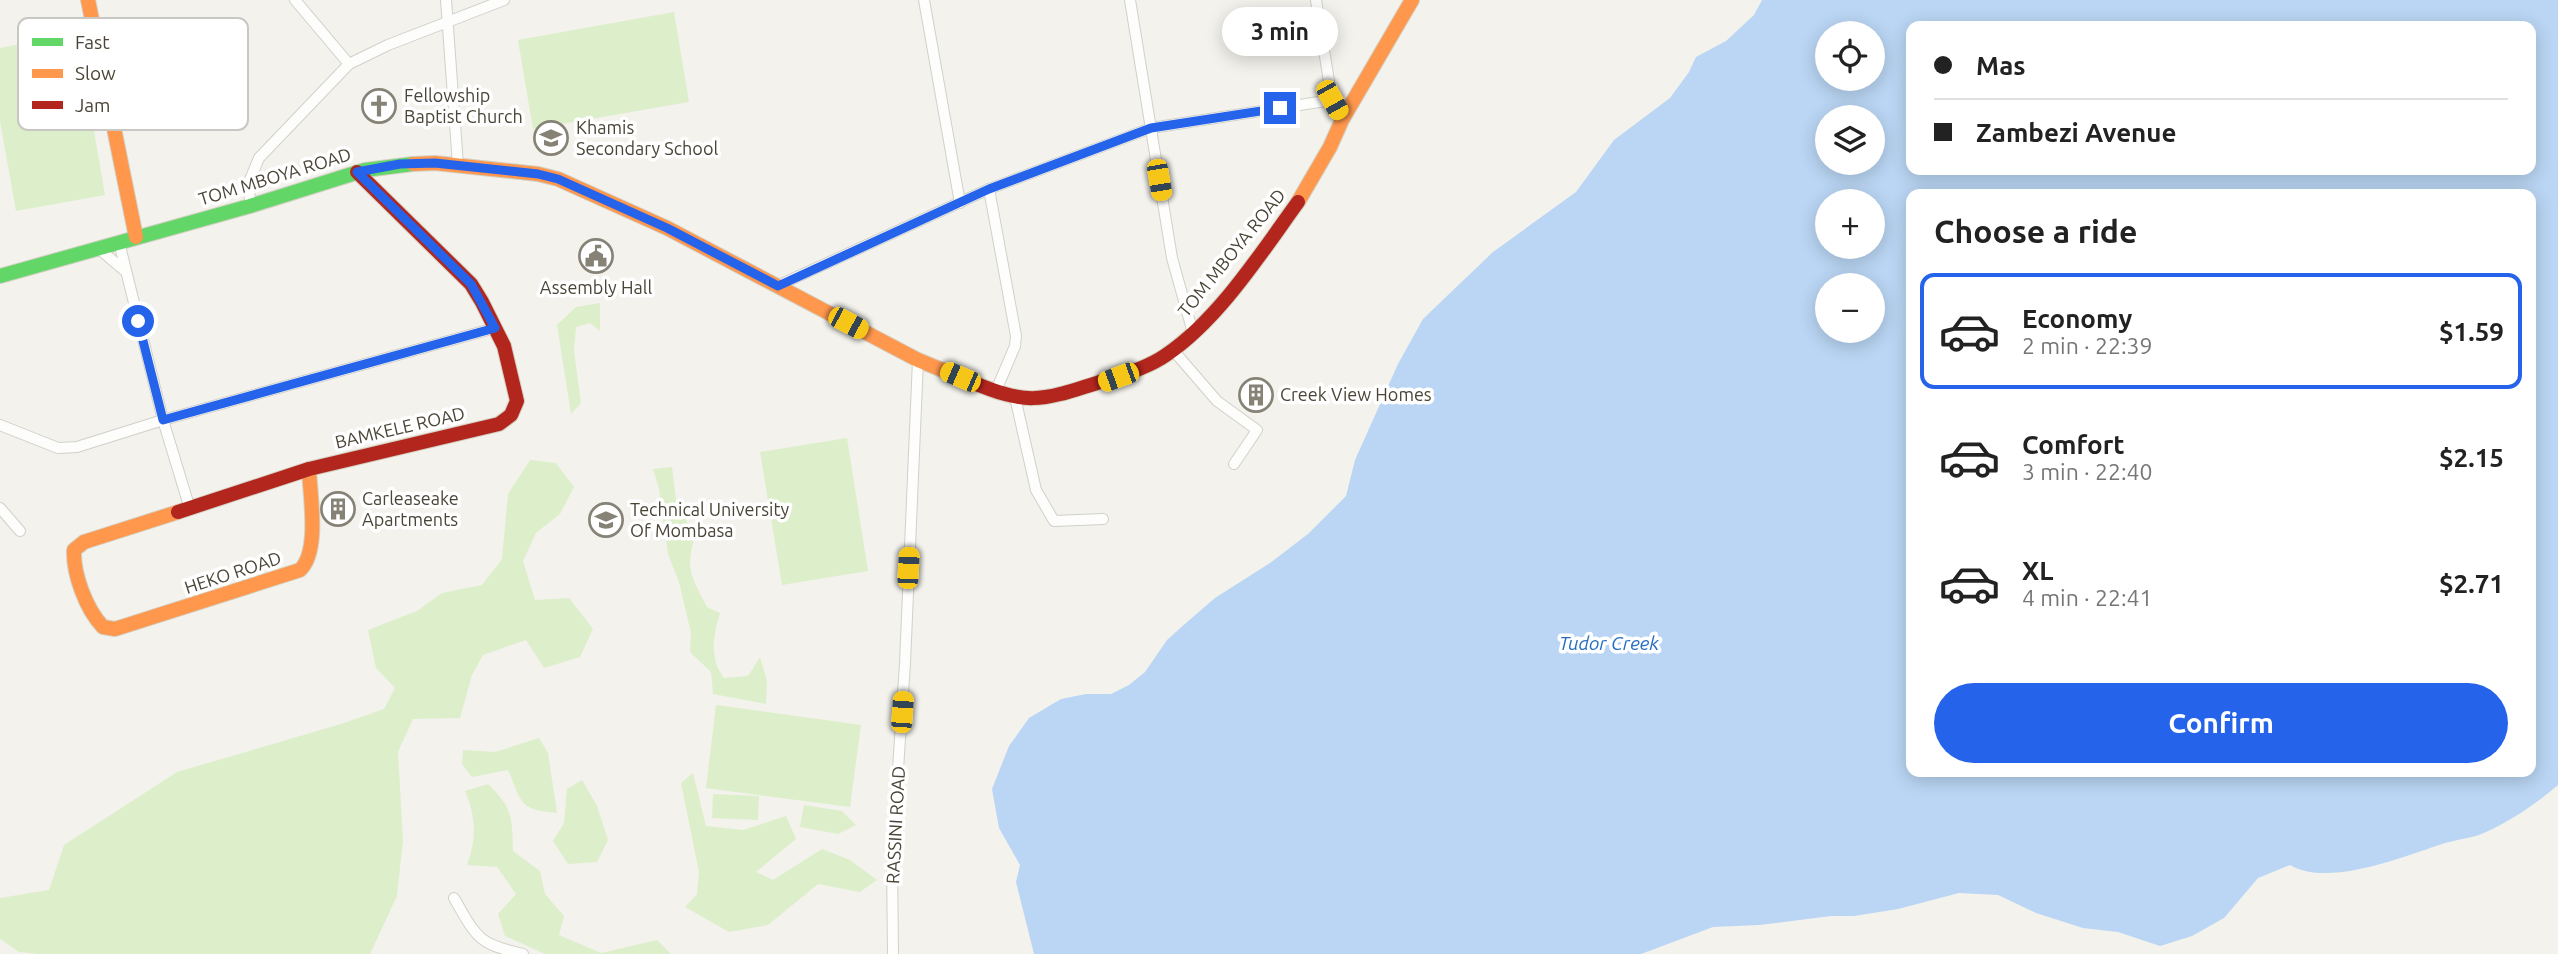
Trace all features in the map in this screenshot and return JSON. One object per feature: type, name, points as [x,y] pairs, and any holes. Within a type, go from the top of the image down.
[{"type":"main road","points":[[88,0],[92,18]]},
{"type":"main road","name":"TOM MBOYA ROAD","points":[[0,276],[250,206],[357,172],[400,164],[458,165],[538,174],[558,179],[667,228],[918,360],[995,393],[1015,397],[1052,397],[1137,370],[1173,350],[1193,333],[1224,299],[1304,193],[1342,120],[1412,0]]},
{"type":"main road","points":[[114,130],[136,237]]},
{"type":"main road","points":[[357,172],[471,284],[495,328]]},
{"type":"main road","name":"BAMKELE ROAD","points":[[309,469],[499,424],[510,418],[516,410],[517,401],[504,346],[495,328]]},
{"type":"main road","name":"HEKO ROAD","points":[[309,469],[312,554],[303,569],[115,629],[100,624],[88,601],[74,561],[74,550],[84,541],[309,469]]},
{"type":"street","points":[[295,0],[349,64]]},
{"type":"street","points":[[446,0],[458,165]]},
{"type":"street","points":[[250,206],[248,182],[259,158],[349,64],[388,45],[504,0]]},
{"type":"street","points":[[924,0],[960,203]]},
{"type":"street","points":[[1130,0],[1172,258],[1193,333]]},
{"type":"street","points":[[1316,0],[1332,100],[1342,120]]},
{"type":"street","points":[[778,286],[989,189],[1151,128],[1332,100]]},
{"type":"street","points":[[989,189],[1016,336],[1015,346],[995,393]]},
{"type":"street","points":[[119,242],[163,420],[190,509]]},
{"type":"street","points":[[98,248],[125,271]]},
{"type":"street","points":[[0,425],[62,449],[77,447],[163,420],[495,328]]},
{"type":"street","points":[[1173,350],[1217,401],[1257,430],[1234,464]]},
{"type":"street","name":"RASSINI ROAD","points":[[893,954],[892,860],[905,663],[918,360]]},
{"type":"street","points":[[1015,397],[1036,490],[1054,521],[1103,519]]},
{"type":"street","points":[[0,508],[20,531]]},
{"type":"street","points":[[454,898],[470,926],[487,945],[523,954]]},
{"type":"green space","points":[[674,12],[689,102],[533,129],[518,40]]},
{"type":"green space","points":[[18,44],[18,130],[94,130],[105,195],[16,211],[0,121],[0,48]]},
{"type":"green space","points":[[600,303],[600,331],[590,323],[576,327],[574,351],[581,403],[571,414],[557,325],[576,307]]},
{"type":"green space","points":[[847,438],[868,571],[782,585],[760,452]]},
{"type":"green space","points":[[530,460],[556,463],[574,487],[560,514],[536,533],[523,561],[535,600],[569,598],[593,629],[580,657],[544,668],[526,640],[483,655],[472,675],[460,718],[413,719],[398,752],[403,840],[397,896],[370,954],[39,954],[19,952],[0,939],[0,898],[49,890],[64,845],[177,772],[384,709],[395,688],[376,668],[368,630],[417,611],[442,593],[482,585],[502,559],[508,494]]},
{"type":"green space","points":[[672,467],[676,501],[695,537],[690,557],[692,573],[707,607],[720,613],[714,638],[716,663],[724,678],[748,676],[760,657],[767,681],[766,704],[713,694],[711,672],[690,652],[691,633],[679,582],[668,554],[659,489],[653,469]]},
{"type":"green space","points":[[716,705],[861,725],[850,807],[706,788]]},
{"type":"green space","points":[[539,738],[548,753],[557,813],[528,807],[516,790],[508,770],[472,777],[462,764],[463,750],[495,752]]},
{"type":"green space","points":[[693,773],[706,826],[743,830],[786,816],[796,839],[756,872],[773,880],[822,849],[850,860],[877,880],[860,892],[818,884],[768,925],[729,932],[685,907],[697,894],[699,872],[681,783]]},
{"type":"green space","points":[[582,780],[597,806],[608,840],[597,862],[568,864],[553,841],[564,823],[567,789]]},
{"type":"green space","points":[[488,784],[510,814],[513,851],[540,871],[545,894],[564,916],[559,935],[601,953],[657,940],[671,954],[545,954],[505,936],[498,914],[516,894],[497,867],[467,865],[474,828],[465,791]]},
{"type":"green space","points":[[713,794],[759,796],[758,820],[712,818]]},
{"type":"green space","points":[[804,805],[842,811],[856,825],[838,834],[800,827]]},
{"type":"water","name":"Tudor Creek","points":[[1762,0],[2558,0],[2558,785],[2515,817],[2476,836],[2345,872],[2306,871],[2290,865],[2258,878],[2224,918],[2192,936],[2160,946],[2118,932],[2083,928],[2036,913],[1998,895],[1959,893],[1898,909],[1854,916],[1713,927],[1641,954],[1034,954],[1016,882],[1020,865],[999,828],[992,789],[1009,746],[1029,718],[1061,699],[1086,694],[1111,694],[1129,685],[1145,672],[1167,640],[1215,598],[1270,563],[1308,534],[1346,496],[1355,460],[1398,364],[1423,319],[1493,252],[1576,192],[1614,140],[1670,98],[1689,72],[1696,57],[1726,41],[1754,15]]},
{"type":"traffic: fast","points":[[0,276],[250,206],[365,170],[413,164]]},
{"type":"traffic: slow","points":[[88,0],[92,18]]},
{"type":"traffic: slow","points":[[1298,202],[1412,0]]},
{"type":"traffic: slow","points":[[114,130],[136,237]]},
{"type":"traffic: slow","points":[[413,164],[435,163],[538,174],[558,179],[667,228],[918,360],[969,381]]},
{"type":"traffic: slow","points":[[178,512],[84,542],[74,550],[82,591],[91,611],[103,627],[115,629],[300,570],[306,561],[312,537],[309,469]]},
{"type":"traffic: jam","points":[[178,512],[309,469],[499,424],[511,415],[517,401],[504,346],[471,284],[357,172]]},
{"type":"traffic: jam","points":[[969,381],[1019,397],[1046,397],[1124,374],[1158,360],[1185,340],[1221,304],[1298,202]]},
{"type":"place","name":"Fellowship Baptist Church","points":[[379,106]]},
{"type":"place","name":"Khamis Secondary School","points":[[551,138]]},
{"type":"place","name":"Assembly Hall","points":[[596,256]]},
{"type":"place","name":"Creek View Homes","points":[[1256,395]]},
{"type":"place","name":"Carleaseake Apartments","points":[[338,509]]},
{"type":"place","name":"Technical University Of Mombasa","points":[[606,520]]},
{"type":"route","points":[[138,321],[163,420],[495,328],[471,284],[357,172],[365,170],[400,164],[435,163],[538,174],[558,179],[667,228],[778,286],[989,189],[1151,128],[1280,108]]}]
